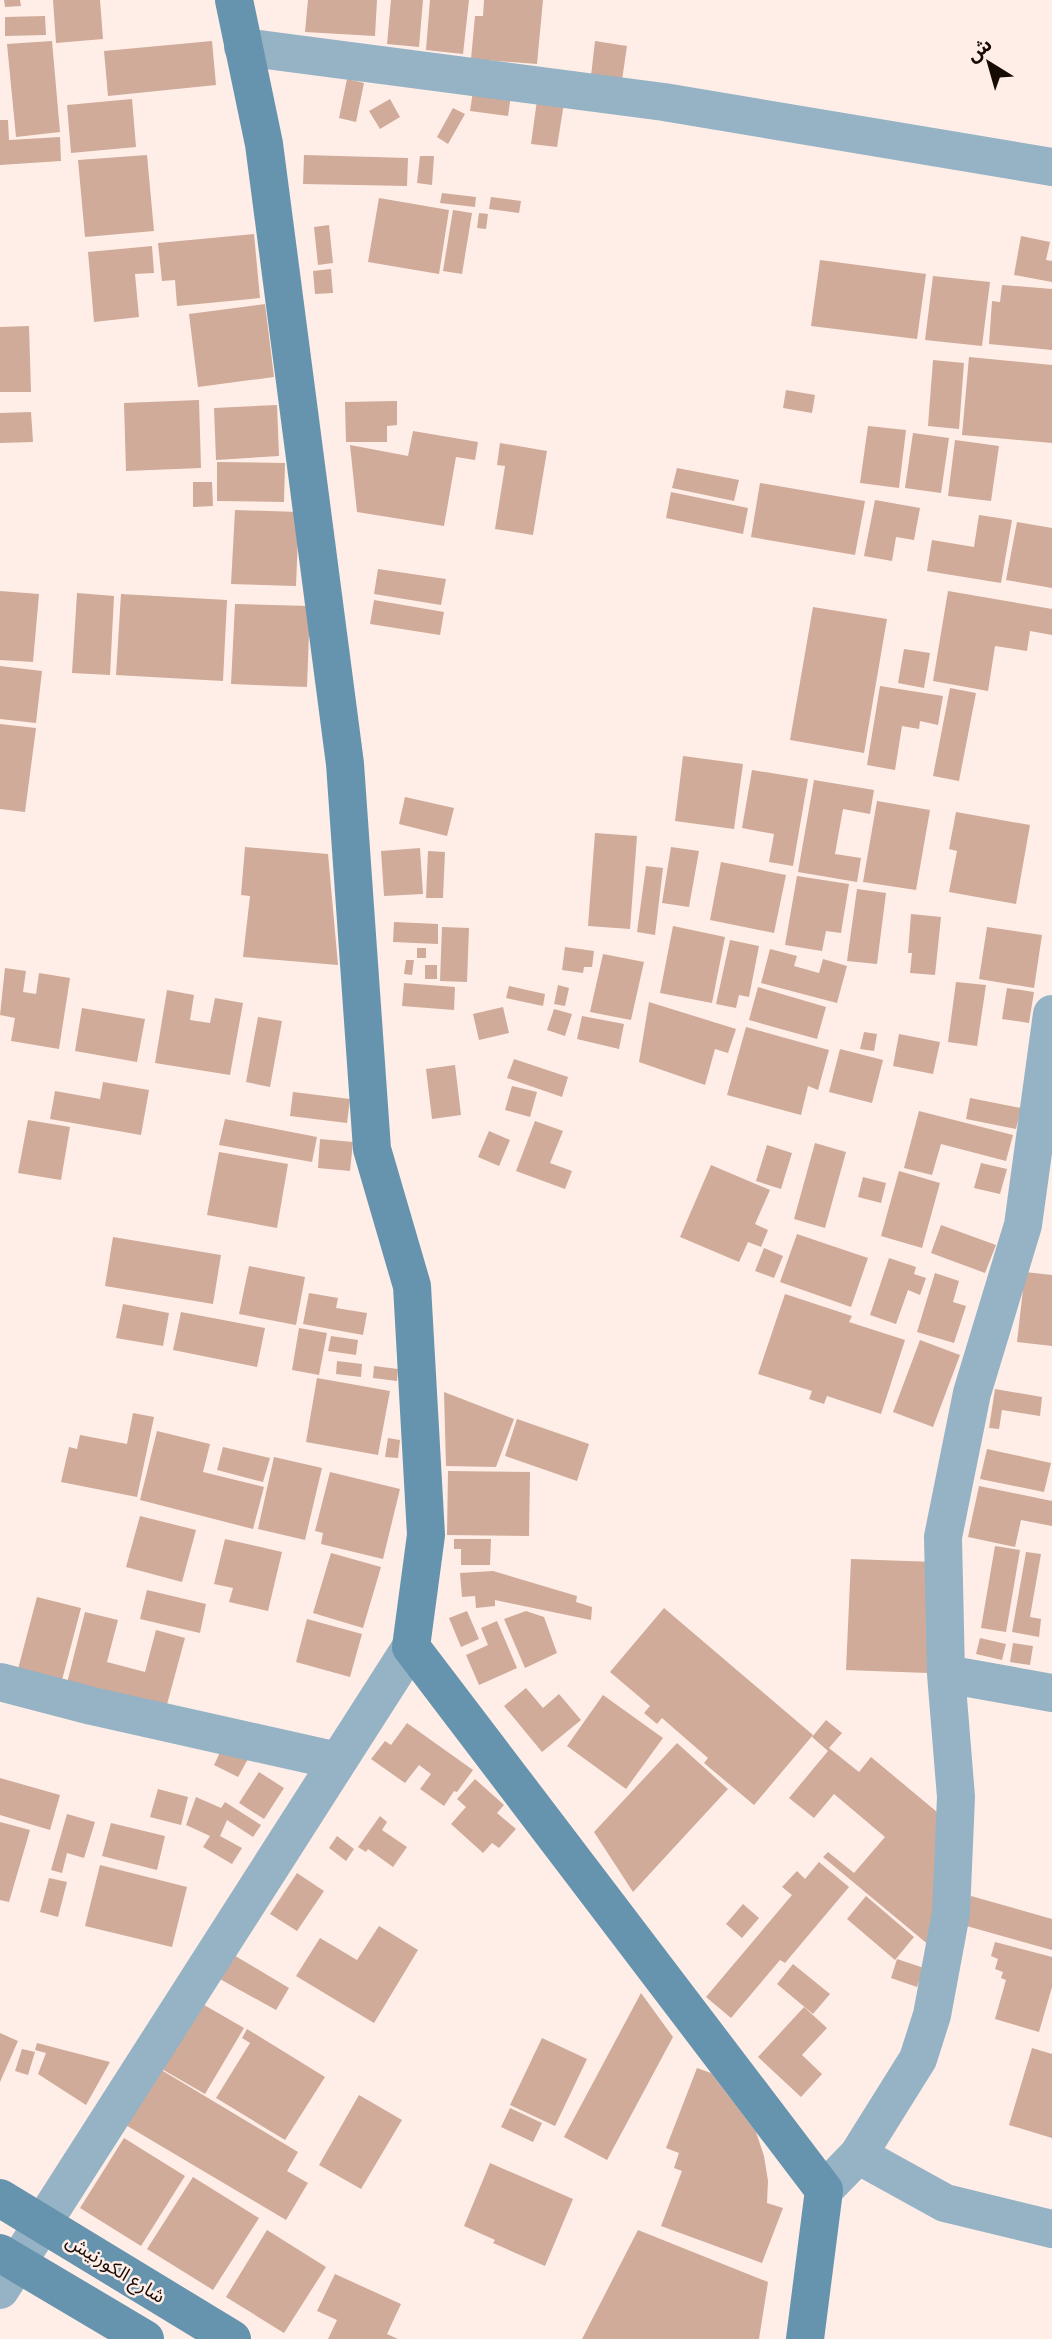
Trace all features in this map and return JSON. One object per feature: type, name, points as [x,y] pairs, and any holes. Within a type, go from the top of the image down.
[{"type":"street","points":[[145,2339],[6,2269],[43,2222],[411,1647],[426,1535],[412,1286],[372,1149],[345,764],[264,144],[234,0]]},
{"type":"street","points":[[243,47],[664,102],[1052,167]]},
{"type":"street","points":[[805,2339],[824,2190],[858,2155],[918,2059],[932,2015],[951,1913],[956,1797],[946,1674],[943,1537],[972,1393],[1023,1225],[1052,1014]]},
{"type":"street","points":[[411,1647],[824,2190]]},
{"type":"street","points":[[946,1674],[1052,1693]]},
{"type":"street","points":[[0,1682],[92,1706],[338,1761]]},
{"type":"street","points":[[858,2155],[945,2203],[1052,2229]]},
{"type":"street","name":"شارع الكورنيش","points":[[0,2198],[232,2339]]},
{"type":"building","points":[[4,0],[20,0],[21,6],[5,7]]},
{"type":"building","points":[[53,0],[100,0],[103,39],[56,43]]},
{"type":"building","points":[[308,0],[377,0],[375,36],[305,32]]},
{"type":"building","points":[[391,0],[423,0],[419,47],[387,44]]},
{"type":"building","points":[[430,0],[469,0],[463,54],[426,50]]},
{"type":"building","points":[[484,0],[543,0],[537,64],[471,59],[475,16],[483,16]]},
{"type":"building","points":[[45,16],[46,35],[5,36],[5,17]]},
{"type":"building","points":[[52,41],[60,132],[16,137],[7,44]]},
{"type":"building","points":[[212,41],[216,85],[108,96],[104,51]]},
{"type":"building","points":[[595,41],[627,46],[622,80],[591,76]]},
{"type":"building","points":[[347,79],[364,83],[356,122],[339,118]]},
{"type":"building","points":[[473,91],[511,95],[508,116],[470,111]]},
{"type":"building","points":[[132,99],[136,147],[71,153],[67,105]]},
{"type":"building","points":[[390,99],[400,117],[380,129],[369,111]]},
{"type":"building","points":[[537,100],[564,103],[557,147],[531,144]]},
{"type":"building","points":[[453,108],[465,114],[448,144],[437,137]]},
{"type":"building","points":[[0,120],[8,120],[9,140],[60,137],[61,161],[0,165]]},
{"type":"building","points":[[147,155],[154,231],[85,237],[78,160]]},
{"type":"building","points":[[304,155],[408,158],[407,186],[303,184]]},
{"type":"building","points":[[420,156],[434,156],[432,185],[417,183]]},
{"type":"building","points":[[442,193],[476,197],[475,207],[440,203]]},
{"type":"building","points":[[491,197],[521,201],[519,213],[489,209]]},
{"type":"building","points":[[379,198],[449,210],[439,274],[368,262]]},
{"type":"building","points":[[453,210],[472,213],[462,274],[443,271]]},
{"type":"building","points":[[479,213],[488,214],[486,229],[477,228]]},
{"type":"building","points":[[329,225],[333,263],[318,265],[314,227]]},
{"type":"building","points":[[254,234],[260,298],[177,306],[175,280],[162,281],[158,243]]},
{"type":"building","points":[[1021,236],[1050,242],[1046,260],[1052,261],[1052,282],[1014,275]]},
{"type":"building","points":[[152,246],[154,273],[135,274],[139,317],[94,322],[88,252]]},
{"type":"building","points":[[820,260],[926,274],[917,339],[811,326]]},
{"type":"building","points":[[331,269],[333,293],[315,294],[313,271]]},
{"type":"building","points":[[933,276],[990,282],[982,346],[925,340]]},
{"type":"building","points":[[1002,285],[1052,289],[1052,350],[989,344],[992,301],[1000,302]]},
{"type":"building","points":[[265,304],[274,377],[198,387],[189,314]]},
{"type":"building","points":[[29,326],[31,392],[0,392],[0,327]]},
{"type":"building","points":[[969,357],[1052,365],[1052,443],[962,435]]},
{"type":"building","points":[[933,360],[964,363],[959,429],[928,426]]},
{"type":"building","points":[[786,390],[815,395],[812,413],[783,408]]},
{"type":"building","points":[[199,400],[201,468],[126,471],[124,403]]},
{"type":"building","points":[[397,401],[397,425],[387,426],[387,442],[346,442],[345,402]]},
{"type":"building","points":[[277,405],[279,456],[216,460],[214,408]]},
{"type":"building","points":[[31,412],[33,442],[0,443],[0,413]]},
{"type":"building","points":[[868,426],[906,430],[899,488],[860,483]]},
{"type":"building","points":[[413,431],[478,442],[475,460],[456,457],[444,526],[357,512],[350,445],[408,456]]},
{"type":"building","points":[[913,433],[949,438],[941,493],[905,488]]},
{"type":"building","points":[[955,440],[999,446],[991,501],[948,496]]},
{"type":"building","points":[[500,443],[547,451],[533,535],[495,529],[505,466],[497,465]]},
{"type":"building","points":[[217,462],[285,463],[284,502],[217,501]]},
{"type":"building","points":[[677,468],[739,480],[734,501],[672,488]]},
{"type":"building","points":[[193,482],[212,482],[213,506],[193,507]]},
{"type":"building","points":[[760,483],[865,501],[855,555],[751,537]]},
{"type":"building","points":[[671,492],[748,508],[743,534],[666,518]]},
{"type":"building","points":[[875,500],[920,508],[914,540],[896,537],[892,561],[864,556]]},
{"type":"building","points":[[235,510],[299,512],[296,586],[231,584]]},
{"type":"building","points":[[979,515],[1012,520],[1001,583],[927,571],[932,540],[974,547]]},
{"type":"building","points":[[1017,522],[1052,528],[1052,588],[1006,580]]},
{"type":"building","points":[[378,569],[446,579],[441,605],[374,594]]},
{"type":"building","points":[[0,591],[39,594],[33,662],[0,660]]},
{"type":"building","points":[[948,591],[1052,609],[1052,635],[1030,631],[1027,651],[995,646],[988,691],[933,681]]},
{"type":"building","points":[[77,593],[114,596],[110,675],[72,673]]},
{"type":"building","points":[[121,594],[227,600],[223,681],[116,675]]},
{"type":"building","points":[[374,600],[444,612],[440,635],[370,624]]},
{"type":"building","points":[[235,604],[310,606],[307,687],[231,684]]},
{"type":"building","points":[[813,607],[887,619],[864,753],[790,740]]},
{"type":"building","points":[[904,649],[930,653],[924,688],[898,683]]},
{"type":"building","points":[[0,666],[42,671],[36,723],[0,719]]},
{"type":"building","points":[[880,686],[943,696],[938,725],[920,721],[919,729],[902,726],[895,770],[867,765]]},
{"type":"building","points":[[950,688],[976,693],[959,781],[933,776]]},
{"type":"building","points":[[0,724],[36,728],[25,812],[0,809]]},
{"type":"building","points":[[683,756],[743,764],[734,829],[675,821]]},
{"type":"building","points":[[752,770],[808,779],[793,866],[769,862],[774,834],[742,828]]},
{"type":"building","points":[[814,780],[874,790],[870,814],[843,809],[835,854],[861,858],[857,882],[798,872]]},
{"type":"building","points":[[405,797],[454,808],[447,836],[399,824]]},
{"type":"building","points":[[877,801],[930,810],[916,890],[863,882]]},
{"type":"building","points":[[956,812],[1030,825],[1016,904],[949,892],[957,851],[949,849]]},
{"type":"building","points":[[595,833],[637,836],[630,929],[588,926]]},
{"type":"building","points":[[245,847],[328,854],[338,965],[243,957],[250,896],[241,895]]},
{"type":"building","points":[[671,847],[699,851],[689,907],[662,903]]},
{"type":"building","points":[[420,848],[423,894],[384,896],[381,851]]},
{"type":"building","points":[[428,851],[445,852],[443,898],[426,898]]},
{"type":"building","points":[[721,862],[786,875],[774,933],[710,920]]},
{"type":"building","points":[[646,866],[663,868],[655,935],[637,932]]},
{"type":"building","points":[[797,876],[849,884],[841,933],[826,931],[822,951],[785,945]]},
{"type":"building","points":[[857,889],[886,893],[877,964],[847,961]]},
{"type":"building","points":[[911,914],[941,917],[935,975],[910,973],[912,953],[908,953]]},
{"type":"building","points":[[394,922],[438,924],[438,944],[393,942]]},
{"type":"building","points":[[673,926],[725,937],[712,1003],[660,993]]},
{"type":"building","points":[[442,927],[469,928],[467,982],[440,981]]},
{"type":"building","points":[[987,927],[1042,935],[1034,988],[979,979]]},
{"type":"building","points":[[730,940],[759,946],[749,997],[739,995],[736,1008],[716,1004]]},
{"type":"building","points":[[565,947],[594,951],[592,967],[584,967],[583,973],[562,970]]},
{"type":"building","points":[[417,948],[426,948],[426,958],[417,958]]},
{"type":"building","points":[[770,949],[797,956],[794,966],[819,973],[823,959],[847,966],[837,1003],[761,983]]},
{"type":"building","points":[[603,954],[644,962],[631,1020],[590,1012]]},
{"type":"building","points":[[406,960],[414,960],[412,975],[404,974]]},
{"type":"building","points":[[425,965],[437,965],[437,979],[425,979]]},
{"type":"building","points":[[5,968],[26,971],[23,992],[36,994],[39,973],[70,978],[59,1049],[11,1041],[15,1018],[0,1015]]},
{"type":"building","points":[[956,982],[986,985],[977,1046],[948,1042]]},
{"type":"building","points":[[404,983],[455,987],[454,1010],[402,1006]]},
{"type":"building","points":[[558,985],[569,988],[565,1006],[554,1004]]},
{"type":"building","points":[[509,986],[545,994],[543,1006],[506,998]]},
{"type":"building","points":[[758,987],[826,1007],[817,1039],[749,1020]]},
{"type":"building","points":[[1007,988],[1034,992],[1029,1023],[1002,1019]]},
{"type":"building","points":[[167,990],[194,995],[190,1020],[210,1023],[215,998],[243,1003],[230,1075],[155,1063]]},
{"type":"building","points":[[649,1002],[736,1029],[728,1053],[715,1049],[705,1085],[639,1062]]},
{"type":"building","points":[[503,1007],[509,1033],[479,1040],[473,1014]]},
{"type":"building","points":[[82,1008],[145,1019],[137,1062],[75,1051]]},
{"type":"building","points":[[554,1009],[572,1014],[565,1036],[547,1030]]},
{"type":"building","points":[[582,1016],[624,1024],[619,1049],[577,1039]]},
{"type":"building","points":[[258,1017],[282,1021],[270,1087],[246,1082]]},
{"type":"building","points":[[746,1027],[829,1050],[818,1090],[808,1086],[801,1115],[727,1095]]},
{"type":"building","points":[[864,1032],[877,1034],[874,1051],[860,1049]]},
{"type":"building","points":[[899,1034],[940,1042],[933,1074],[893,1066]]},
{"type":"building","points":[[840,1049],[883,1060],[872,1103],[829,1092]]},
{"type":"building","points":[[514,1059],[568,1077],[562,1097],[507,1078]]},
{"type":"building","points":[[455,1065],[461,1115],[432,1119],[426,1069]]},
{"type":"building","points":[[103,1082],[149,1090],[141,1135],[50,1119],[55,1091],[100,1099]]},
{"type":"building","points":[[512,1086],[537,1092],[530,1117],[505,1110]]},
{"type":"building","points":[[293,1092],[350,1099],[347,1123],[290,1116]]},
{"type":"building","points":[[970,1098],[1021,1108],[1016,1129],[966,1119]]},
{"type":"building","points":[[919,1111],[1013,1135],[1006,1161],[941,1144],[932,1175],[904,1168]]},
{"type":"building","points":[[225,1119],[317,1137],[312,1162],[219,1145]]},
{"type":"building","points":[[28,1120],[70,1127],[61,1180],[18,1173]]},
{"type":"building","points":[[535,1121],[563,1131],[550,1163],[572,1171],[565,1189],[516,1171]]},
{"type":"building","points":[[489,1131],[510,1140],[499,1166],[478,1157]]},
{"type":"building","points":[[320,1139],[353,1142],[350,1171],[318,1168]]},
{"type":"building","points":[[815,1143],[846,1152],[825,1228],[794,1219]]},
{"type":"building","points":[[767,1145],[792,1153],[781,1189],[756,1181]]},
{"type":"building","points":[[219,1152],[288,1164],[277,1228],[207,1215]]},
{"type":"building","points":[[981,1163],[1007,1169],[1000,1194],[974,1188]]},
{"type":"building","points":[[711,1165],[770,1190],[755,1224],[768,1230],[761,1247],[748,1242],[739,1262],[680,1237]]},
{"type":"building","points":[[899,1171],[940,1183],[922,1248],[881,1236]]},
{"type":"building","points":[[863,1177],[886,1183],[881,1203],[858,1197]]},
{"type":"building","points":[[941,1225],[996,1245],[985,1273],[931,1253]]},
{"type":"building","points":[[797,1234],[868,1258],[851,1307],[780,1282]]},
{"type":"building","points":[[113,1237],[221,1255],[213,1304],[105,1286]]},
{"type":"building","points":[[764,1248],[783,1256],[774,1278],[755,1271]]},
{"type":"building","points":[[889,1258],[916,1267],[914,1274],[926,1278],[920,1295],[908,1290],[896,1324],[870,1315]]},
{"type":"building","points":[[249,1266],[305,1277],[296,1325],[239,1314]]},
{"type":"building","points":[[1025,1272],[1052,1275],[1052,1346],[1017,1342]]},
{"type":"building","points":[[935,1273],[959,1281],[953,1302],[966,1306],[954,1343],[917,1332]]},
{"type":"building","points":[[309,1293],[338,1298],[336,1308],[367,1313],[363,1335],[303,1324]]},
{"type":"building","points":[[785,1294],[852,1316],[849,1322],[905,1340],[881,1414],[827,1396],[824,1404],[809,1399],[812,1391],[758,1374]]},
{"type":"building","points":[[123,1304],[169,1313],[163,1346],[116,1338]]},
{"type":"building","points":[[181,1312],[265,1328],[257,1367],[173,1350]]},
{"type":"building","points":[[299,1328],[327,1333],[319,1375],[292,1370]]},
{"type":"building","points":[[331,1336],[358,1340],[356,1355],[328,1351]]},
{"type":"building","points":[[920,1340],[960,1355],[933,1427],[893,1412]]},
{"type":"building","points":[[337,1361],[362,1364],[361,1377],[336,1374]]},
{"type":"building","points":[[374,1366],[398,1369],[397,1381],[373,1378]]},
{"type":"building","points":[[317,1378],[390,1391],[378,1455],[306,1442]]},
{"type":"building","points":[[995,1389],[1042,1397],[1040,1416],[1002,1410],[999,1429],[989,1428]]},
{"type":"building","points":[[444,1392],[514,1419],[496,1467],[446,1466]]},
{"type":"building","points":[[133,1413],[154,1417],[137,1497],[61,1482],[69,1447],[77,1449],[80,1435],[127,1444]]},
{"type":"building","points":[[517,1419],[589,1444],[577,1481],[505,1456]]},
{"type":"building","points":[[157,1431],[210,1444],[203,1472],[264,1487],[253,1529],[140,1500]]},
{"type":"building","points":[[388,1438],[400,1440],[398,1458],[385,1457]]},
{"type":"building","points":[[223,1447],[270,1458],[263,1482],[217,1470]]},
{"type":"building","points":[[987,1449],[1051,1463],[1044,1492],[980,1479]]},
{"type":"building","points":[[274,1457],[322,1468],[305,1540],[258,1529]]},
{"type":"building","points":[[448,1471],[530,1472],[529,1536],[447,1535]]},
{"type":"building","points":[[330,1472],[400,1489],[383,1559],[321,1544],[323,1533],[315,1531]]},
{"type":"building","points":[[979,1486],[1052,1501],[1052,1526],[1021,1520],[1015,1547],[968,1537]]},
{"type":"building","points":[[140,1516],[196,1530],[182,1582],[126,1567]]},
{"type":"building","points":[[225,1539],[282,1552],[268,1611],[229,1602],[233,1588],[214,1584]]},
{"type":"building","points":[[454,1539],[491,1539],[490,1565],[461,1565],[461,1549],[454,1549]]},
{"type":"building","points":[[995,1546],[1020,1550],[1006,1632],[981,1628]]},
{"type":"building","points":[[1026,1552],[1041,1554],[1030,1617],[1041,1619],[1039,1637],[1012,1632]]},
{"type":"building","points":[[331,1553],[381,1567],[363,1628],[313,1613]]},
{"type":"building","points":[[851,1559],[934,1562],[928,1673],[846,1670]]},
{"type":"building","points":[[493,1571],[577,1596],[576,1602],[592,1607],[591,1620],[495,1600],[495,1606],[476,1608],[475,1596],[462,1597],[460,1573]]},
{"type":"building","points":[[147,1590],[206,1604],[200,1633],[140,1619]]},
{"type":"building","points":[[37,1597],[81,1608],[62,1680],[18,1669]]},
{"type":"building","points":[[664,1608],[813,1735],[754,1805],[704,1763],[708,1758],[662,1718],[657,1724],[644,1713],[650,1706],[610,1672]]},
{"type":"building","points":[[467,1611],[479,1639],[461,1647],[449,1618]]},
{"type":"building","points":[[526,1611],[544,1617],[557,1653],[525,1668],[504,1619]]},
{"type":"building","points":[[85,1612],[118,1620],[107,1662],[145,1672],[156,1630],[185,1638],[166,1708],[67,1683]]},
{"type":"building","points":[[307,1619],[362,1634],[350,1677],[296,1662]]},
{"type":"building","points":[[497,1621],[517,1668],[479,1685],[466,1655],[488,1645],[481,1628]]},
{"type":"building","points":[[980,1638],[1006,1644],[1002,1660],[976,1654]]},
{"type":"building","points":[[1013,1643],[1033,1646],[1030,1665],[1010,1662]]},
{"type":"building","points":[[526,1688],[543,1708],[559,1694],[581,1720],[542,1752],[504,1706]]},
{"type":"building","points":[[603,1695],[663,1738],[626,1789],[567,1746]]},
{"type":"building","points":[[826,1720],[842,1733],[829,1748],[859,1772],[871,1757],[943,1817],[930,1946],[823,1857],[828,1852],[854,1873],[885,1837],[834,1794],[814,1818],[789,1798],[828,1751],[812,1737]]},
{"type":"building","points":[[407,1723],[473,1770],[444,1806],[420,1789],[431,1774],[419,1765],[405,1783],[371,1759],[385,1741],[391,1745]]},
{"type":"building","points":[[677,1743],[728,1789],[633,1892],[594,1832]]},
{"type":"building","points":[[223,1746],[248,1759],[238,1777],[214,1765]]},
{"type":"building","points":[[259,1772],[284,1788],[264,1819],[239,1803]]},
{"type":"building","points":[[0,1778],[60,1795],[50,1830],[0,1815]]},
{"type":"building","points":[[475,1779],[504,1805],[497,1813],[516,1829],[499,1848],[492,1843],[483,1853],[451,1824],[466,1807],[457,1799]]},
{"type":"building","points":[[158,1789],[188,1797],[181,1825],[150,1817]]},
{"type":"building","points":[[196,1797],[221,1808],[225,1802],[261,1825],[253,1837],[227,1820],[220,1836],[242,1848],[232,1864],[203,1847],[210,1836],[186,1825]]},
{"type":"building","points":[[67,1814],[95,1822],[84,1858],[67,1853],[62,1873],[51,1870]]},
{"type":"building","points":[[380,1816],[387,1822],[382,1830],[407,1847],[393,1867],[368,1849],[366,1852],[358,1847]]},
{"type":"building","points":[[0,1822],[30,1830],[9,1902],[0,1900]]},
{"type":"building","points":[[111,1823],[165,1836],[157,1870],[102,1856]]},
{"type":"building","points":[[337,1836],[354,1849],[346,1861],[329,1848]]},
{"type":"building","points":[[819,1862],[849,1887],[785,1963],[780,1960],[731,2018],[706,1997],[792,1895],[782,1887],[797,1871],[805,1879]]},
{"type":"building","points":[[100,1865],[187,1887],[172,1947],[85,1926]]},
{"type":"building","points":[[297,1873],[324,1891],[297,1931],[270,1914]]},
{"type":"building","points":[[49,1878],[67,1882],[58,1917],[40,1912]]},
{"type":"building","points":[[866,1896],[914,1937],[895,1960],[847,1919]]},
{"type":"building","points":[[971,1896],[1052,1919],[1052,1950],[963,1925]]},
{"type":"building","points":[[743,1904],[759,1918],[742,1938],[726,1924]]},
{"type":"building","points":[[379,1926],[418,1950],[374,2023],[296,1976],[320,1938],[357,1960]]},
{"type":"building","points":[[995,1942],[1052,1957],[1052,1987],[1039,2032],[995,2019],[1006,1980],[1001,1978],[1003,1972],[995,1969],[998,1959],[991,1956]]},
{"type":"building","points":[[232,1954],[289,1988],[276,2010],[218,1978]]},
{"type":"building","points":[[897,1959],[924,1968],[917,1987],[891,1978]]},
{"type":"building","points":[[793,1964],[830,1994],[813,2014],[777,1984]]},
{"type":"building","points":[[641,1993],[673,2037],[607,2160],[564,2137]]},
{"type":"building","points":[[199,2002],[244,2028],[205,2094],[160,2068]]},
{"type":"building","points":[[804,2007],[827,2028],[802,2055],[822,2074],[801,2097],[758,2057]]},
{"type":"building","points":[[247,2029],[325,2077],[285,2140],[216,2098],[250,2043],[242,2038]]},
{"type":"building","points":[[0,2033],[18,2041],[0,2082]]},
{"type":"building","points":[[542,2038],[587,2059],[555,2126],[510,2105]]},
{"type":"building","points":[[37,2043],[110,2062],[86,2105],[38,2074],[46,2053],[35,2050]]},
{"type":"building","points":[[1032,2048],[1052,2054],[1052,2138],[1009,2125]]},
{"type":"building","points":[[22,2049],[35,2052],[28,2075],[15,2071]]},
{"type":"building","points":[[158,2068],[298,2152],[287,2171],[308,2183],[286,2220],[124,2124]]},
{"type":"building","points":[[697,2068],[711,2073],[756,2132],[768,2181],[767,2203],[783,2208],[762,2263],[661,2226],[682,2171],[674,2168],[679,2153],[666,2148]]},
{"type":"building","points":[[359,2095],[402,2120],[361,2189],[319,2165]]},
{"type":"building","points":[[510,2108],[542,2123],[533,2142],[501,2127]]},
{"type":"building","points":[[124,2138],[185,2176],[141,2246],[80,2208]]},
{"type":"building","points":[[490,2163],[573,2199],[545,2266],[493,2243],[495,2240],[464,2226]]},
{"type":"building","points":[[193,2177],[259,2218],[213,2290],[147,2249]]},
{"type":"building","points":[[267,2230],[326,2267],[284,2333],[226,2297]]},
{"type":"building","points":[[638,2230],[768,2282],[759,2339],[582,2339]]},
{"type":"building","points":[[335,2274],[401,2304],[387,2334],[398,2339],[328,2339],[337,2320],[317,2311]]}]
